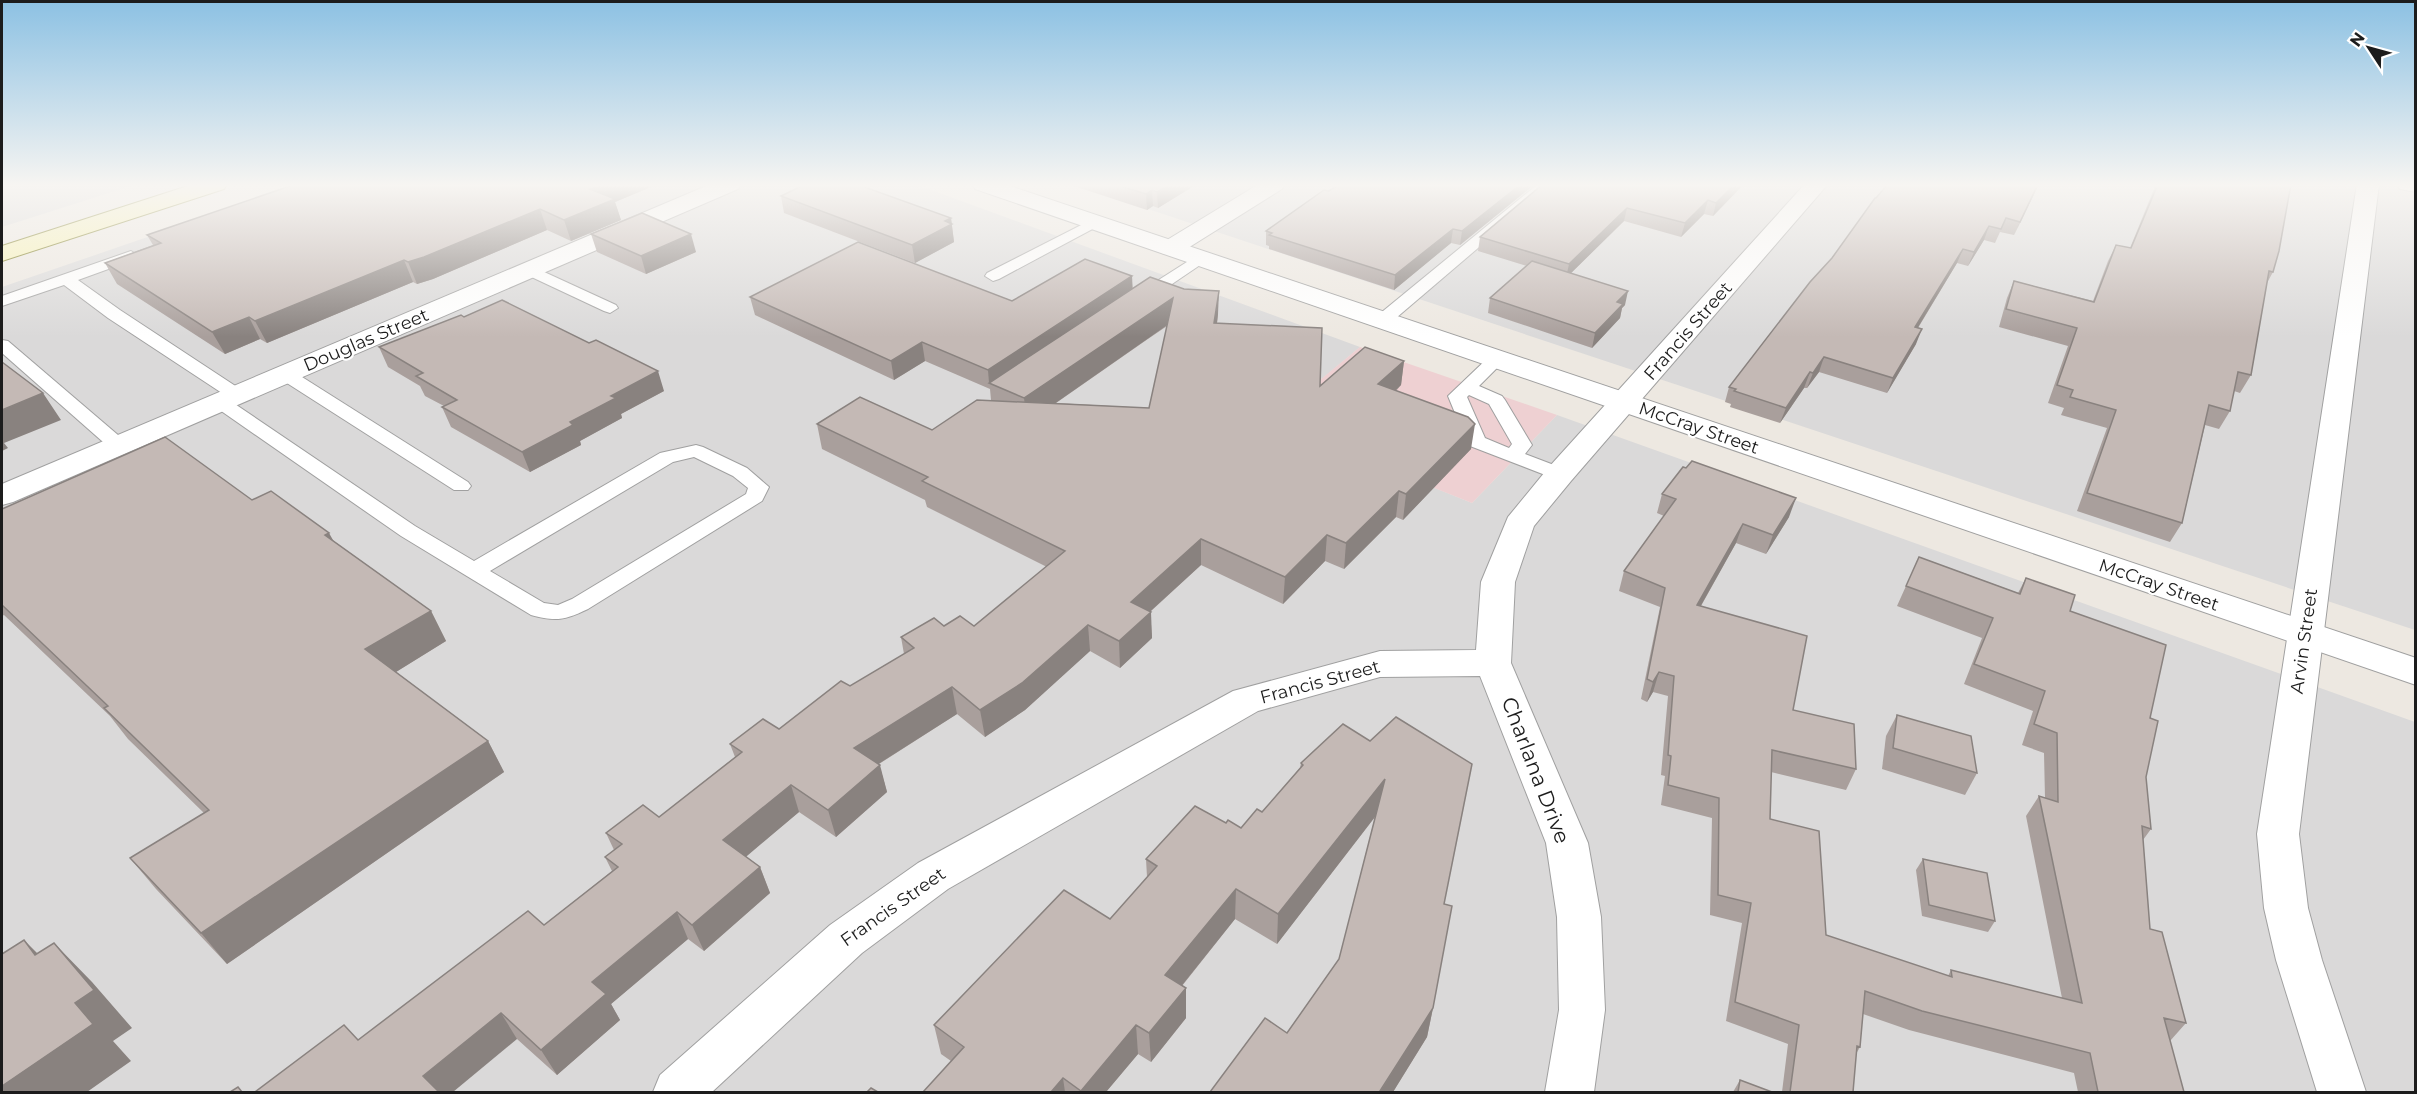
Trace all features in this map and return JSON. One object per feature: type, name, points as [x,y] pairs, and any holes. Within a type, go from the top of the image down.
[{"type":"main road","points":[[2,254],[60,235]]},
{"type":"street","name":"Douglas Street","points":[[2,495],[611,235]]},
{"type":"street","name":"McCray Street","points":[[1133,235],[2415,672]]},
{"type":"street","points":[[1171,248],[1192,235]]},
{"type":"street","name":"Francis Street","points":[[677,1092],[846,939],[933,876],[1246,701],[1380,664],[1493,663],[1498,582],[1519,524],[1560,474],[1772,235]]},
{"type":"street","name":"Arvin Street","points":[[2341,1092],[2288,918],[2278,834],[2360,235]]},
{"type":"street","name":"Charlana Drive","points":[[1493,663],[1567,843],[1579,917],[1582,1010],[1570,1092]]},
{"type":"lane","points":[[993,276],[1070,235]]},
{"type":"lane","points":[[1383,320],[1485,235]]},
{"type":"lane","points":[[2,301],[150,250]]},
{"type":"lane","points":[[1126,308],[1201,258]]},
{"type":"lane","points":[[529,270],[610,308]]},
{"type":"lane","points":[[67,279],[408,531],[474,571],[539,610],[560,613],[580,604],[755,497],[759,487],[740,471],[696,451],[667,458],[474,571]]},
{"type":"lane","points":[[2,345],[118,446]]},
{"type":"lane","points":[[1497,359],[1457,396],[1477,442],[1560,474]]},
{"type":"lane","points":[[285,374],[461,486]]},
{"type":"lane","points":[[1467,387],[1496,400],[1522,445],[1512,456]]},
{"type":"shaded area","points":[[153,235],[1054,235],[1360,347],[1270,422],[1472,503],[1557,415],[2415,722],[2415,1092],[2,1092],[2,287]]},
{"type":"shaded area","points":[[1227,235],[2415,235],[2415,630]]},
{"type":"shaded area","points":[[1360,347],[1557,415],[1472,503],[1269,422]]},
{"type":"building","points":[[147,235],[477,235],[424,257],[408,262],[404,260],[255,321],[249,317],[212,332],[105,263],[161,243]]},
{"type":"building","points":[[593,235],[689,235],[641,256]]},
{"type":"building","points":[[885,235],[931,235],[912,245]]},
{"type":"building","points":[[1269,235],[1445,235],[1395,275]]},
{"type":"building","points":[[1482,235],[1599,235],[1569,264],[1480,237]]},
{"type":"building","points":[[1848,235],[1984,235],[1974,252],[1963,249],[1915,327],[1922,329],[1893,378],[1824,357],[1813,373],[1810,372],[1786,408],[1734,391],[1736,389],[1729,387],[1810,282],[1832,258]]},
{"type":"building","points":[[2136,235],[2282,235],[2273,272],[2269,271],[2251,375],[2238,372],[2230,411],[2209,405],[2182,523],[2087,493],[2116,410],[2070,397],[2073,390],[2057,385],[2077,328],[2006,309],[2014,281],[2094,302],[2116,245],[2131,248]]},
{"type":"building","points":[[858,242],[1012,301],[1085,259],[1132,276],[988,370],[922,342],[891,361],[750,297]]},
{"type":"building","points":[[1532,261],[1628,291],[1617,302],[1623,304],[1595,333],[1490,298]]},
{"type":"building","points":[[1150,277],[1184,289],[1219,291],[1214,323],[1322,328],[1320,386],[1365,347],[1404,361],[1378,384],[1468,417],[1475,424],[1406,494],[1399,491],[1346,543],[1327,535],[1285,577],[1201,539],[1131,602],[1151,612],[1119,641],[1088,625],[1022,683],[980,710],[952,687],[854,748],[880,765],[828,810],[791,785],[723,840],[760,867],[692,925],[677,912],[592,982],[606,994],[541,1050],[501,1013],[423,1076],[439,1092],[255,1092],[344,1025],[358,1040],[528,911],[544,925],[618,867],[605,857],[622,844],[606,833],[643,805],[659,817],[742,752],[730,744],[763,719],[779,729],[841,681],[850,686],[914,648],[901,637],[934,618],[944,626],[960,616],[974,626],[1065,551],[922,481],[928,477],[817,424],[860,397],[932,430],[977,400],[1149,408],[1173,298],[1024,398],[989,383]]},
{"type":"building","points":[[502,300],[589,343],[596,340],[658,371],[611,396],[616,398],[570,422],[573,425],[522,452],[442,407],[457,400],[416,376],[423,373],[379,347],[461,315],[464,317]]},
{"type":"building","points":[[2,362],[43,393],[2,410]]},
{"type":"building","points":[[165,437],[252,500],[271,491],[329,533],[325,535],[431,611],[365,649],[488,741],[201,933],[130,858],[209,810],[104,708],[108,706],[2,605],[2,509]]},
{"type":"building","points":[[1692,461],[1796,498],[1773,535],[1743,524],[1697,605],[1807,636],[1793,710],[1854,724],[1856,769],[1772,750],[1770,819],[1819,831],[1826,935],[1952,977],[1951,970],[2082,1003],[2039,796],[2058,802],[2057,733],[2034,724],[2045,691],[1974,664],[1993,618],[1906,586],[1919,557],[2020,594],[2026,578],[2075,595],[2070,611],[2166,645],[2150,718],[2158,721],[2146,777],[2151,829],[2142,826],[2150,929],[2162,932],[2186,1023],[2164,1018],[2184,1092],[2098,1092],[2090,1053],[1922,1011],[1865,991],[1853,1092],[1790,1092],[1799,1025],[1735,1002],[1751,903],[1718,895],[1719,798],[1668,785],[1674,676],[1659,672],[1653,682],[1647,679],[1665,588],[1624,571],[1676,499],[1662,494],[1683,467],[1686,468]]},
{"type":"building","points":[[1897,715],[1971,736],[1977,773],[1893,748]]},
{"type":"building","points":[[1396,717],[1472,764],[1444,904],[1452,906],[1433,1008],[1380,1091],[1382,1092],[1210,1092],[1265,1018],[1287,1033],[1339,959],[1385,779],[1278,914],[1236,889],[1165,975],[1186,988],[1149,1033],[1136,1025],[1081,1091],[1063,1078],[1051,1092],[923,1092],[964,1047],[934,1025],[1064,890],[1110,919],[1157,866],[1146,859],[1195,806],[1226,823],[1228,820],[1241,828],[1257,809],[1262,812],[1303,765],[1301,763],[1343,724],[1370,741]]},
{"type":"building","points":[[1923,859],[1987,873],[1995,921],[1929,905]]},
{"type":"building","points":[[24,940],[35,955],[54,943],[94,990],[75,1003],[93,1024],[2,1086],[2,954]]},
{"type":"building","points":[[1740,1080],[1772,1092],[1738,1092]]},
{"type":"building","points":[[238,1087],[242,1092],[230,1092]]}]
